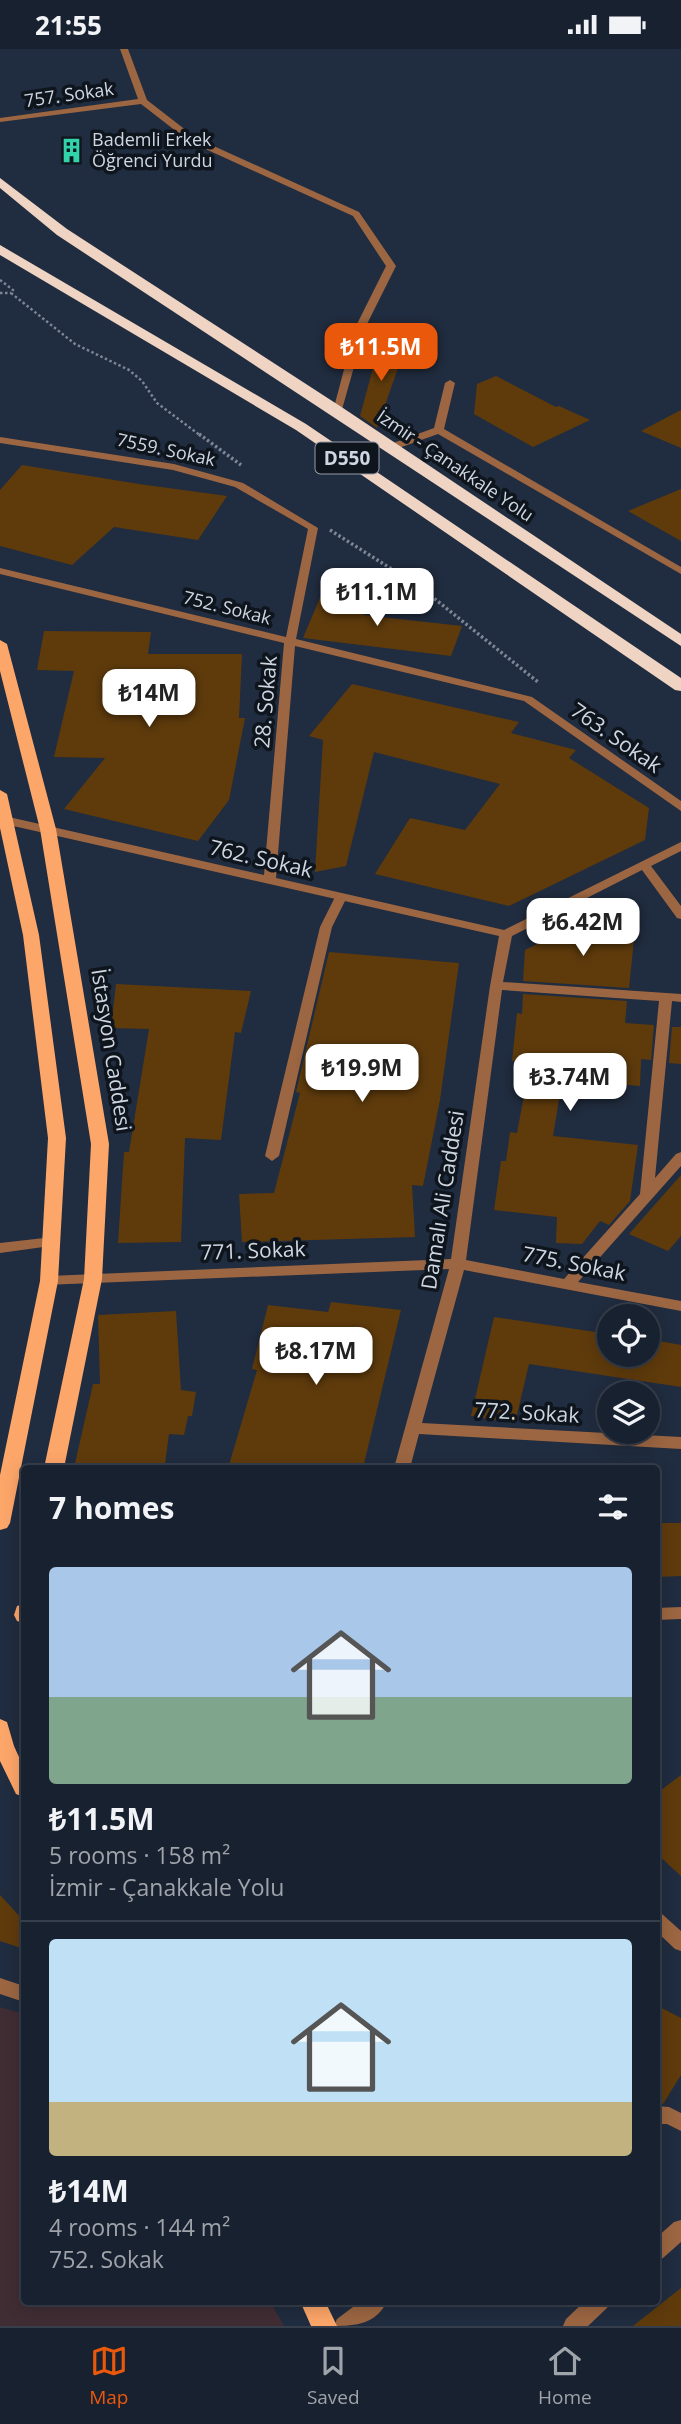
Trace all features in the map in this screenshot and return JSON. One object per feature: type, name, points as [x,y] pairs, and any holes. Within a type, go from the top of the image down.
[{"type":"highway","name":"İzmir - Çanakkale Yolu","points":[[0,182],[62,232],[338,411],[681,641]]},
{"type":"highway","name":"D550","points":[[0,250],[301,427],[681,686]]},
{"type":"main road","name":"İstasyon Caddesi","points":[[0,644],[48,829],[100,1144],[93,1279],[55,1465]]},
{"type":"main road","points":[[0,794],[31,935],[57,1138],[49,1281],[0,1523]]},
{"type":"main road","points":[[0,1728],[3,1746],[21,1783]]},
{"type":"main road","points":[[314,2305],[324,2326]]},
{"type":"street","points":[[124,49],[143,101],[193,140],[356,214],[391,266],[360,328],[338,411]]},
{"type":"street","name":"757. Sokak","points":[[0,120],[143,101]]},
{"type":"street","points":[[439,430],[450,383]]},
{"type":"street","points":[[392,447],[439,430]]},
{"type":"street","points":[[439,430],[681,571]]},
{"type":"street","name":"7559. Sokak","points":[[0,440],[174,467],[239,485],[318,527]]},
{"type":"street","name":"28. Sokak","points":[[270,880],[290,642],[318,527]]},
{"type":"street","name":"752. Sokak","points":[[0,571],[528,699]]},
{"type":"street","name":"763. Sokak","points":[[528,699],[681,807]]},
{"type":"street","name":"762. Sokak","points":[[4,820],[506,934]]},
{"type":"street","points":[[506,934],[681,846]]},
{"type":"street","points":[[644,865],[681,915]]},
{"type":"street","points":[[272,1156],[326,927],[341,897]]},
{"type":"street","name":"Damalı Ali Caddesi","points":[[403,1465],[458,1264],[496,986],[506,934]]},
{"type":"street","points":[[496,986],[674,998],[646,1193]]},
{"type":"street","points":[[568,1285],[646,1193],[681,1157]]},
{"type":"street","points":[[0,1248],[53,1242]]},
{"type":"street","name":"771. Sokak","points":[[49,1281],[458,1264]]},
{"type":"street","name":"775. Sokak","points":[[458,1264],[681,1306]]},
{"type":"street","name":"772. Sokak","points":[[413,1428],[681,1443]]},
{"type":"street","points":[[660,1615],[681,1613]]},
{"type":"street","points":[[660,1923],[681,1943]]},
{"type":"street","points":[[0,1986],[21,1993]]},
{"type":"street","points":[[660,2115],[681,2122]]},
{"type":"street","points":[[660,2247],[681,2229]]},
{"type":"street","points":[[344,2326],[372,2305]]},
{"type":"street","points":[[573,2326],[596,2305]]},
{"type":"path","points":[[0,280],[13,290],[11,293]]},
{"type":"path","points":[[0,293],[11,293],[75,344],[129,370],[142,381],[157,403],[246,469]]},
{"type":"path","points":[[318,527],[420,587],[539,683]]},
{"type":"shaded area","points":[[0,2007],[21,2013],[21,2305],[272,2305],[284,2326],[0,2326]]},
{"type":"building","points":[[379,346],[405,348],[377,428],[360,416]]},
{"type":"building","points":[[496,376],[556,407],[590,420],[533,447],[474,414],[477,384]]},
{"type":"building","points":[[681,410],[681,448],[641,431]]},
{"type":"building","points":[[22,465],[227,496],[198,540],[114,527],[72,565],[0,546],[0,490]]},
{"type":"building","points":[[681,489],[681,541],[628,511]]},
{"type":"building","points":[[322,593],[369,598],[363,615],[462,626],[451,656],[303,638]]},
{"type":"building","points":[[44,631],[151,632],[148,654],[242,654],[239,718],[245,718],[229,800],[198,841],[64,809],[105,758],[54,757],[74,671],[37,670]]},
{"type":"building","points":[[352,684],[519,722],[511,733],[576,750],[569,758],[649,808],[645,840],[509,906],[375,874],[410,818],[465,830],[500,784],[374,752],[346,866],[315,872],[323,740],[309,736]]},
{"type":"building","points":[[574,926],[635,929],[629,988],[523,981],[525,950]]},
{"type":"building","points":[[329,952],[459,963],[440,1100],[423,1186],[412,1185],[415,1237],[242,1242],[239,1194],[274,1193],[300,1093],[296,1092]]},
{"type":"building","points":[[116,984],[251,991],[241,1033],[235,1032],[221,1140],[185,1138],[181,1242],[118,1243],[124,1152],[129,1152],[149,1029],[111,1028]]},
{"type":"building","points":[[523,994],[627,1001],[625,1023],[654,1025],[651,1060],[641,1059],[640,1086],[564,1080],[564,1088],[561,1088],[553,1136],[638,1145],[630,1201],[609,1225],[600,1221],[582,1244],[556,1243],[557,1217],[494,1210],[501,1161],[506,1161],[510,1132],[517,1133],[526,1085],[518,1085],[521,1061],[512,1061],[517,1013],[522,1014]]},
{"type":"building","points":[[672,1027],[681,1027],[681,1064],[669,1063]]},
{"type":"building","points":[[681,1175],[681,1236],[668,1251],[629,1234]]},
{"type":"building","points":[[331,1302],[401,1310],[364,1465],[229,1465],[257,1370],[252,1369],[268,1305],[328,1312]]},
{"type":"building","points":[[176,1311],[181,1390],[196,1392],[192,1416],[188,1416],[184,1435],[169,1434],[165,1464],[75,1465],[93,1384],[100,1384],[98,1315]]},
{"type":"building","points":[[494,1317],[597,1332],[597,1367],[660,1367],[660,1341],[681,1345],[681,1387],[660,1384],[660,1381],[641,1381],[529,1364],[515,1423],[471,1416]]},
{"type":"building","points":[[660,1523],[681,1523],[681,1576],[660,1577]]},
{"type":"building","points":[[681,1775],[681,1876],[660,1857],[660,1791]]},
{"type":"building","points":[[0,1895],[21,1918],[21,1948],[0,1941]]},
{"type":"building","points":[[660,2007],[681,2018],[681,2075],[663,2104],[660,2104]]},
{"type":"building","points":[[681,2288],[681,2326],[633,2326],[660,2305]]},
{"type":"place","name":"Bademli Erkek Öğrenci Yurdu","points":[[72,150]]}]
